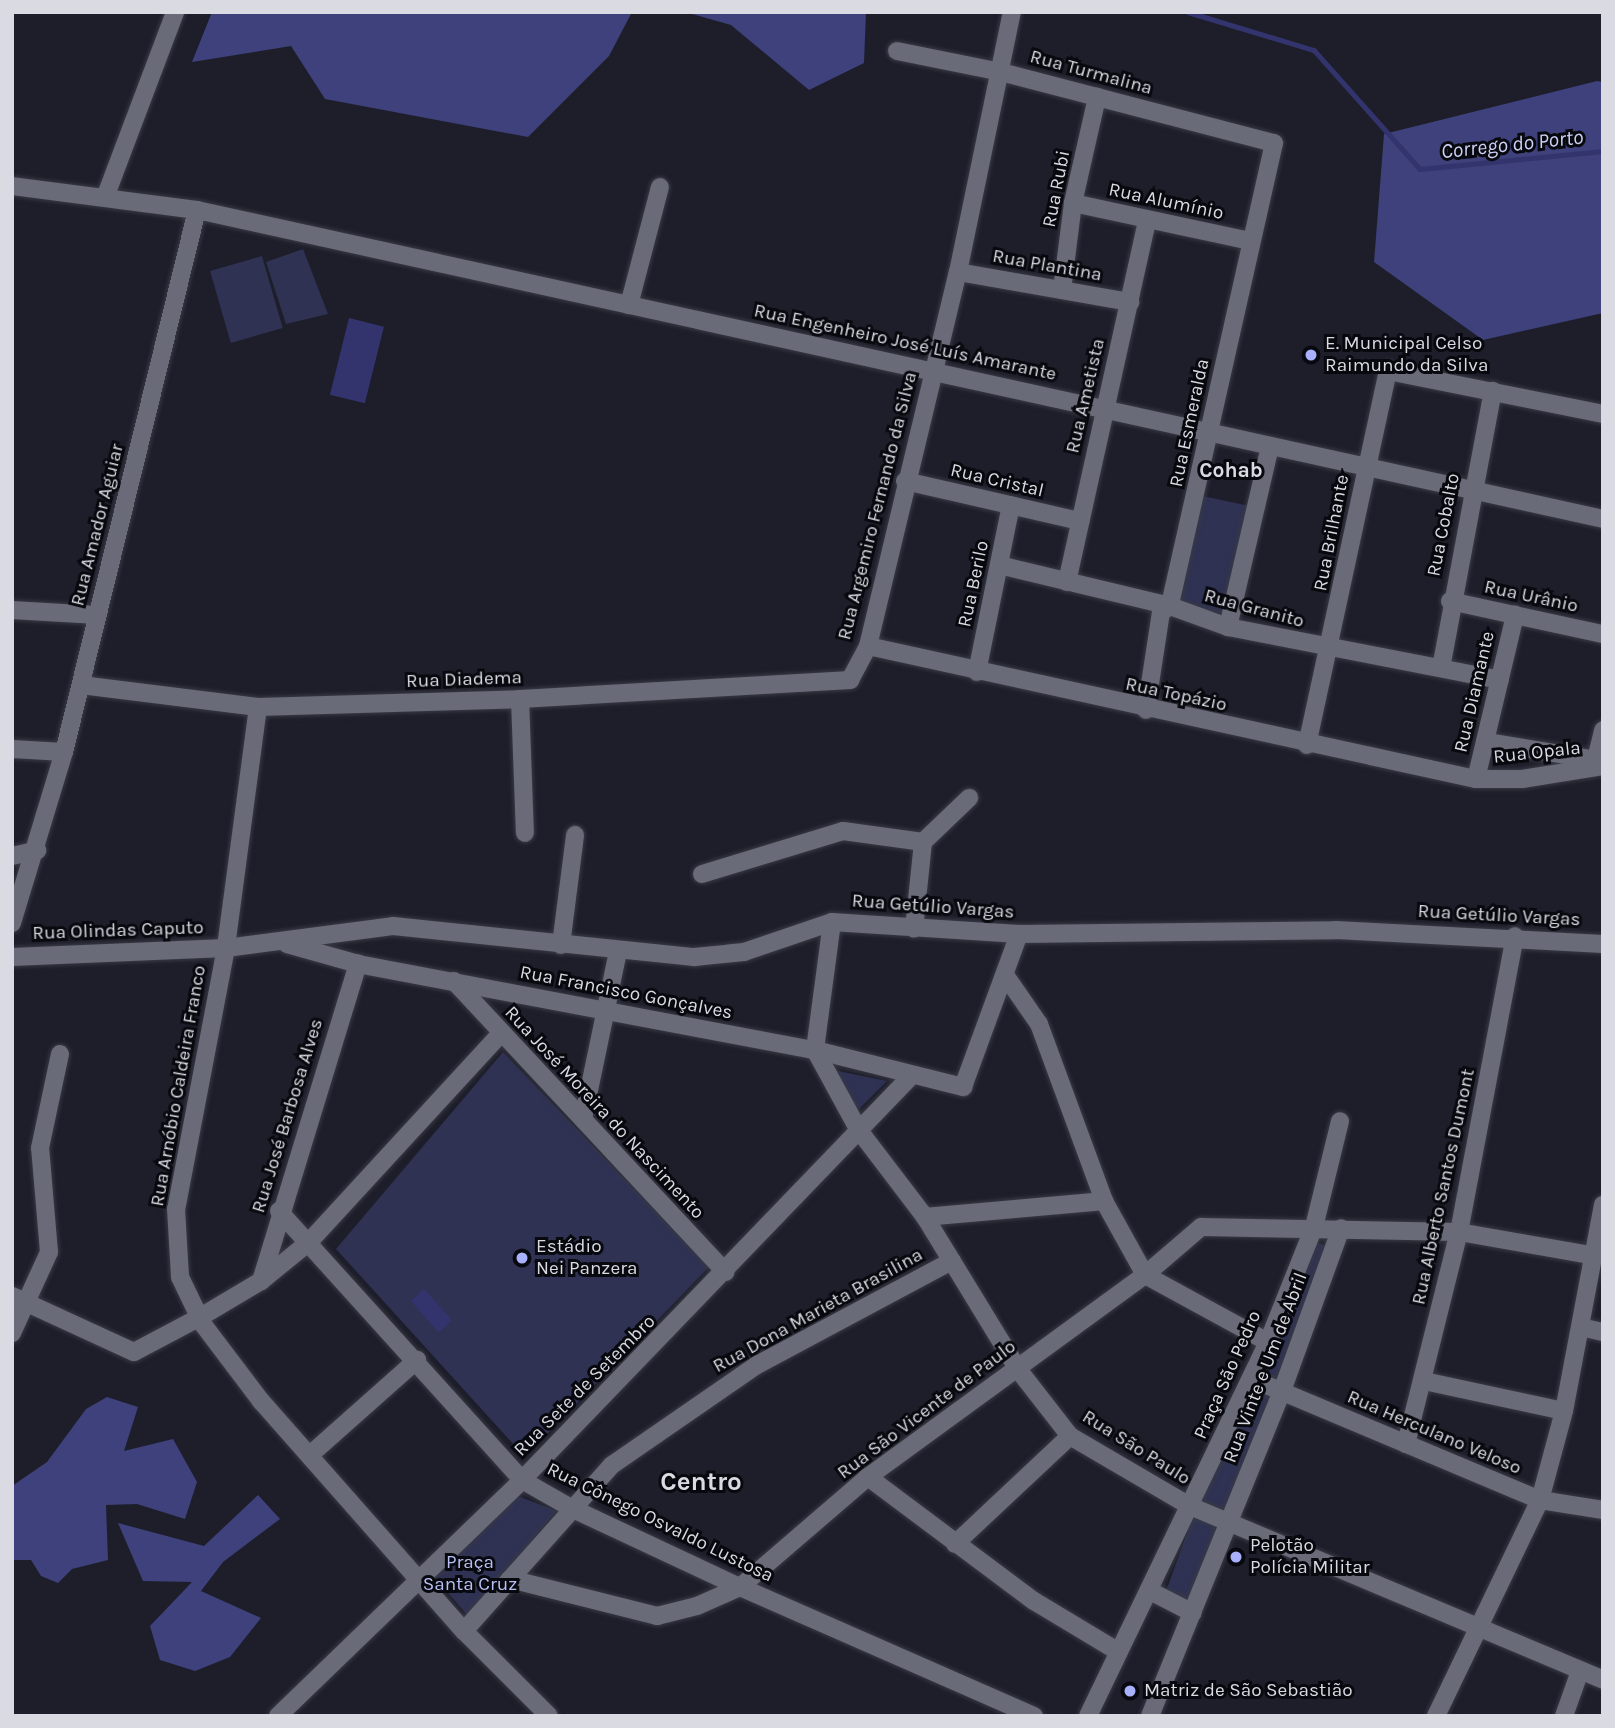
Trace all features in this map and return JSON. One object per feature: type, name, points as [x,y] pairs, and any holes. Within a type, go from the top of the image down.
[{"type":"street","points":[[106,195],[175,12]]},
{"type":"street","name":"Rua Argemiro Fernando da Silva","points":[[849,680],[868,646],[905,481],[958,272],[1012,12]]},
{"type":"street","name":"Rua Turmalina","points":[[897,51],[1001,72],[1273,143]]},
{"type":"street","name":"Rua Rubi","points":[[1062,290],[1073,203],[1097,97]]},
{"type":"street","name":"Rua Esmeralda","points":[[1146,709],[1161,612],[1170,606],[1273,143]]},
{"type":"street","name":"Rua Engenheiro José Luís Amarante","points":[[12,186],[106,195],[197,210],[1603,519]]},
{"type":"street","points":[[629,304],[660,187]]},
{"type":"street","name":"Rua Alumínio","points":[[1073,203],[1250,241]]},
{"type":"street","name":"Rua Amador Aguiar","points":[[12,923],[37,850],[64,752],[197,210]]},
{"type":"street","name":"Rua Ametista","points":[[1067,582],[1103,409],[1147,220]]},
{"type":"street","name":"Rua Plantina","points":[[958,272],[1130,302]]},
{"type":"street","name":"Rua Brilhante","points":[[1307,745],[1330,650],[1388,370],[1493,391]]},
{"type":"street","points":[[1493,391],[1603,414]]},
{"type":"street","name":"Rua Cobalto","points":[[1441,668],[1450,601],[1493,391]]},
{"type":"street","points":[[1228,627],[1270,447]]},
{"type":"street","name":"Rua Cristal","points":[[905,481],[1080,521]]},
{"type":"street","name":"Rua Berilo","points":[[977,672],[1011,505]]},
{"type":"street","name":"Rua Granito","points":[[999,565],[1170,606],[1228,627],[1330,650],[1500,680]]},
{"type":"street","name":"Rua Urânio","points":[[1450,601],[1603,634]]},
{"type":"street","points":[[12,611],[97,615]]},
{"type":"street","name":"Rua Diamante","points":[[1476,779],[1487,742],[1515,615]]},
{"type":"street","name":"Rua Topázio","points":[[868,646],[1307,745],[1476,779]]},
{"type":"street","name":"Rua Diadema","points":[[81,685],[258,707],[520,699],[849,680]]},
{"type":"street","points":[[520,699],[525,833]]},
{"type":"street","name":"Rua Arnóbio Caldeira Franco","points":[[258,707],[226,948],[176,1209],[180,1277],[202,1315],[202,1323],[261,1401],[311,1454],[464,1631],[549,1716]]},
{"type":"street","points":[[1487,742],[1598,764],[1603,730]]},
{"type":"street","points":[[12,749],[64,752]]},
{"type":"street","name":"Rua Opala","points":[[1476,779],[1522,779],[1598,764]]},
{"type":"street","points":[[914,929],[923,842],[969,798]]},
{"type":"street","points":[[702,874],[843,831],[923,842]]},
{"type":"street","points":[[561,945],[575,835]]},
{"type":"street","points":[[12,856],[37,850]]},
{"type":"street","points":[[816,1050],[832,922]]},
{"type":"street","name":"Rua Getúlio Vargas","points":[[226,948],[394,926],[694,957],[744,953],[832,922],[1018,934],[1336,930],[1515,936],[1603,944]]},
{"type":"street","points":[[1018,934],[1005,975],[1039,1024],[1104,1201],[1145,1275],[1268,1342]]},
{"type":"street","name":"Rua Alberto Santos Dumont","points":[[1406,1444],[1424,1381],[1459,1232],[1515,936]]},
{"type":"street","name":"Rua Francisco Gonçalves","points":[[281,942],[358,964],[816,1050],[963,1087],[1005,975]]},
{"type":"street","name":"Rua Olindas Caputo","points":[[12,957],[226,948]]},
{"type":"street","points":[[583,1119],[618,951]]},
{"type":"street","name":"Rua José Barbosa Alves","points":[[261,1281],[279,1211],[358,964]]},
{"type":"street","name":"Rua José Moreira do Nascimento","points":[[454,981],[725,1272]]},
{"type":"street","points":[[20,1300],[134,1352],[202,1315],[261,1281],[309,1242],[500,1033]]},
{"type":"street","name":"Rua São Paulo","points":[[816,1050],[858,1129],[925,1217],[1017,1368],[1070,1436],[1190,1506],[1603,1681]]},
{"type":"street","points":[[12,1333],[20,1300],[49,1252],[40,1149],[60,1054]]},
{"type":"street","name":"Rua Sete de Setembro","points":[[278,1716],[522,1480],[912,1075]]},
{"type":"street","name":"Praça São Pedro","points":[[1088,1716],[1268,1342],[1314,1227],[1340,1121]]},
{"type":"street","points":[[925,1217],[1104,1201]]},
{"type":"street","points":[[1436,1716],[1476,1625],[1540,1500],[1564,1411],[1581,1327],[1591,1255],[1603,1205]]},
{"type":"street","name":"Rua Cônego Osvaldo Lustosa","points":[[279,1211],[417,1360],[522,1480],[571,1508],[740,1587],[1034,1716]]},
{"type":"street","name":"Rua São Vicente de Paulo","points":[[510,1579],[657,1616],[697,1606],[740,1587],[868,1477],[1145,1275],[1201,1227],[1314,1227],[1459,1232],[1591,1255]]},
{"type":"street","name":"Rua Vinte e Um de Abril","points":[[1150,1716],[1282,1391],[1341,1228]]},
{"type":"street","name":"Rua Dona Marieta Brasilina","points":[[464,1631],[612,1465],[688,1410],[757,1365],[952,1261]]},
{"type":"street","points":[[1581,1327],[1603,1332]]},
{"type":"street","points":[[311,1454],[417,1360]]},
{"type":"street","name":"Rua Herculano Veloso","points":[[1252,1379],[1540,1500],[1603,1510]]},
{"type":"street","points":[[1424,1381],[1564,1411]]},
{"type":"street","points":[[955,1544],[1070,1436]]},
{"type":"street","points":[[868,1477],[1034,1601],[1119,1652]]},
{"type":"street","points":[[1150,1591],[1193,1613]]},
{"type":"street","points":[[1564,1716],[1580,1671]]},
{"type":"green space","points":[[303,249],[328,314],[286,324],[266,262]]},
{"type":"green space","points":[[262,256],[283,328],[231,343],[210,271]]},
{"type":"green space","points":[[1198,495],[1252,506],[1229,615],[1175,604]]},
{"type":"green space","name":"Estádio Nei Panzera","points":[[503,1052],[709,1267],[525,1457],[336,1249]]},
{"type":"green space","points":[[828,1069],[887,1081],[855,1113]]},
{"type":"green space","points":[[1312,1241],[1330,1247],[1286,1384],[1268,1378]]},
{"type":"green space","points":[[1252,1386],[1274,1396],[1226,1511],[1200,1500]]},
{"type":"green space","name":"Praça Santa Cruz","points":[[515,1495],[557,1511],[468,1616],[431,1573]]},
{"type":"green space","points":[[1193,1517],[1220,1527],[1193,1601],[1166,1591]]},
{"type":"shaded area","points":[[212,12],[632,12],[609,56],[528,137],[325,99],[291,46],[192,62]]},
{"type":"shaded area","points":[[685,12],[866,12],[864,63],[809,90],[731,25]]},
{"type":"shaded area","points":[[1597,81],[1603,82],[1603,313],[1483,340],[1374,262],[1384,134]]},
{"type":"shaded area","points":[[349,318],[384,327],[365,403],[330,395]]},
{"type":"shaded area","points":[[424,1289],[452,1320],[439,1332],[411,1301]]},
{"type":"shaded area","points":[[107,1397],[138,1407],[124,1451],[173,1439],[197,1482],[185,1519],[137,1504],[106,1505],[108,1560],[72,1569],[58,1583],[41,1576],[31,1560],[12,1560],[12,1486],[47,1462],[86,1409]]},
{"type":"shaded area","points":[[258,1495],[280,1519],[223,1562],[201,1591],[261,1618],[230,1657],[195,1671],[160,1660],[150,1626],[192,1582],[143,1581],[118,1523],[204,1546]]},
{"type":"waterway","name":"Corrego do Porto","points":[[1188,12],[1314,50],[1420,169],[1603,151]]},
{"type":"place","name":"E. Municipal Celso Raimundo da Silva","points":[[1311,355]]},
{"type":"place","name":"Estádio Nei Panzera","points":[[522,1258]]},
{"type":"place","name":"Pelotão Polícia Militar","points":[[1236,1557]]},
{"type":"place","name":"Matriz de São Sebastião","points":[[1130,1691]]},
{"type":"district","name":"Cohab","points":[[1231,470]]},
{"type":"district","name":"Centro","points":[[701,1482]]}]
